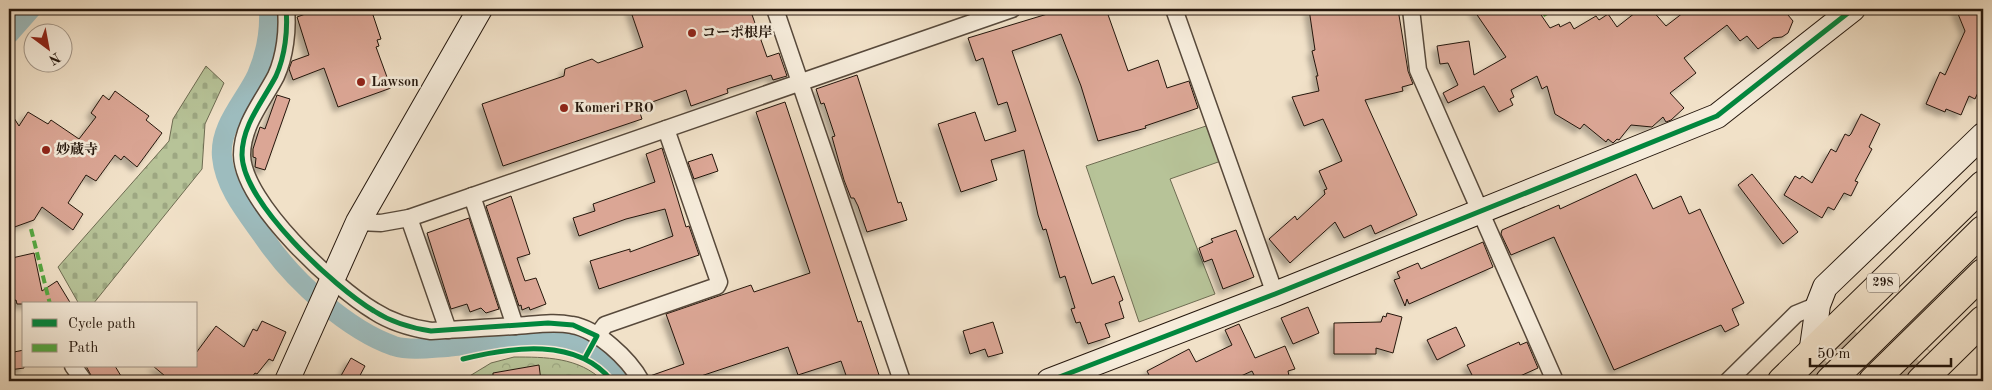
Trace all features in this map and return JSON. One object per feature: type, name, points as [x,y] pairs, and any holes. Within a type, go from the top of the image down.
[{"type":"highway","name":"298","points":[[1782,381],[1983,185]]},
{"type":"highway","name":"298","points":[[1862,325],[1983,204]]},
{"type":"highway","points":[[1830,381],[1983,230]]},
{"type":"highway","points":[[1873,381],[1983,273]]},
{"type":"highway","points":[[1921,381],[1940,351],[1983,300]]},
{"type":"highway","points":[[1940,351],[1983,320]]},
{"type":"highway","points":[[1940,351],[1944,381]]},
{"type":"street","points":[[286,9],[284,51],[276,74],[249,122],[242,155],[252,189],[266,209],[329,283],[374,311],[412,328],[431,331],[548,323],[573,325],[597,336],[618,351],[636,371],[641,381]]},
{"type":"street","points":[[287,381],[329,283],[358,222],[480,9]]},
{"type":"street","points":[[775,9],[902,381]]},
{"type":"street","points":[[358,222],[382,223],[409,218],[1012,9]]},
{"type":"street","points":[[1174,9],[1275,294]]},
{"type":"street","points":[[1411,9],[1418,70],[1555,381]]},
{"type":"street","points":[[1049,381],[1275,294],[1717,116],[1844,11]]},
{"type":"street","points":[[597,336],[605,325],[717,286],[719,282],[666,129]]},
{"type":"street","points":[[1811,354],[1818,304],[1825,287],[1983,135]]},
{"type":"street","points":[[472,196],[516,326]]},
{"type":"street","points":[[409,218],[448,330]]},
{"type":"street","points":[[1728,381],[1796,314],[1818,304]]},
{"type":"street","points":[[74,368],[84,381]]},
{"type":"green space","points":[[206,66],[224,83],[205,124],[202,169],[95,302],[78,302],[58,267],[169,141],[173,119]]},
{"type":"green space","points":[[1209,125],[1221,161],[1170,179],[1215,294],[1139,322],[1086,166]]},
{"type":"green space","points":[[514,357],[538,357],[561,360],[583,367],[603,381],[455,381],[468,377],[491,363]]},
{"type":"building","points":[[319,9],[371,9],[381,39],[377,40],[379,46],[376,47],[391,88],[338,107],[324,68],[293,80],[289,69],[292,61],[309,55],[297,17]]},
{"type":"building","points":[[630,9],[750,9],[767,57],[779,53],[787,76],[773,80],[771,75],[727,89],[728,93],[691,106],[686,90],[638,107],[642,119],[503,166],[482,104],[564,76],[565,69],[592,59],[598,63],[643,47]]},
{"type":"building","points":[[1054,9],[1106,9],[1128,71],[1158,60],[1167,88],[1189,81],[1198,108],[1145,126],[1146,128],[1098,141],[1081,86],[1061,34],[1012,51],[1092,284],[1114,276],[1123,300],[1119,302],[1124,318],[1105,324],[1110,337],[1088,344],[1080,322],[1076,323],[1071,309],[1075,308],[1065,276],[1060,278],[1046,229],[1043,230],[1038,215],[1024,150],[991,160],[997,180],[961,192],[938,124],[975,112],[985,141],[1016,131],[1007,102],[998,105],[983,58],[976,61],[968,38],[1054,12]]},
{"type":"building","points":[[1309,9],[1398,9],[1408,71],[1413,84],[1402,87],[1403,91],[1365,100],[1417,215],[1375,234],[1371,225],[1344,238],[1335,222],[1290,263],[1269,239],[1295,216],[1297,220],[1325,194],[1324,190],[1327,189],[1319,171],[1342,161],[1323,119],[1304,126],[1292,97],[1319,91],[1316,76],[1318,76],[1312,51],[1315,50]]},
{"type":"building","points":[[1473,9],[1537,9],[1550,28],[1559,24],[1560,27],[1570,22],[1574,29],[1596,16],[1599,20],[1608,14],[1617,27],[1640,9],[1651,9],[1666,26],[1688,9],[1783,9],[1793,21],[1788,33],[1782,37],[1773,38],[1758,49],[1747,36],[1740,41],[1727,25],[1684,58],[1696,73],[1670,93],[1684,108],[1671,120],[1666,122],[1663,117],[1652,127],[1631,125],[1619,140],[1617,139],[1613,143],[1608,139],[1606,142],[1584,124],[1580,129],[1555,114],[1547,86],[1542,89],[1537,76],[1511,90],[1514,97],[1510,99],[1513,105],[1499,112],[1484,86],[1448,103],[1443,93],[1458,85],[1448,63],[1440,64],[1437,46],[1469,41],[1474,75],[1506,57]]},
{"type":"building","points":[[1956,9],[1983,9],[1983,82],[1975,99],[1969,96],[1961,115],[1946,109],[1945,112],[1926,104],[1940,72],[1945,75],[1965,31]]},
{"type":"building","points":[[857,75],[898,203],[901,202],[907,220],[867,232],[858,206],[854,198],[851,198],[844,180],[832,137],[835,136],[824,103],[821,104],[816,89]]},
{"type":"building","name":"妙蔵寺","points":[[115,91],[149,116],[146,120],[162,133],[137,167],[124,156],[121,160],[115,155],[96,181],[86,175],[68,203],[83,214],[73,230],[42,207],[34,220],[9,229],[9,110],[19,126],[28,112],[48,124],[51,120],[79,139],[96,117],[91,113],[103,95],[109,100]]},
{"type":"building","points":[[277,95],[290,99],[265,170],[255,167],[256,158],[253,157],[253,149],[260,127],[265,129]]},
{"type":"building","points":[[785,102],[858,322],[861,321],[881,381],[848,381],[841,361],[798,375],[788,347],[686,381],[651,381],[650,376],[684,364],[666,314],[751,285],[754,292],[810,273],[756,112]]},
{"type":"building","points":[[1861,114],[1880,124],[1869,147],[1872,149],[1855,181],[1858,182],[1851,196],[1844,193],[1834,210],[1828,207],[1822,218],[1784,195],[1795,176],[1800,179],[1802,176],[1812,183],[1831,149],[1836,152],[1845,134],[1849,136],[1851,134]]},
{"type":"building","points":[[662,148],[686,227],[689,226],[699,255],[599,289],[590,261],[630,249],[630,252],[673,236],[665,209],[626,219],[579,236],[573,218],[595,211],[593,204],[655,182],[646,154]]},
{"type":"building","points":[[712,154],[718,171],[694,179],[688,162]]},
{"type":"building","points":[[1636,174],[1653,209],[1681,196],[1689,214],[1700,209],[1744,303],[1732,309],[1739,325],[1725,332],[1721,325],[1614,370],[1554,237],[1511,255],[1501,234],[1502,230],[1559,205],[1560,209]]},
{"type":"building","points":[[1752,174],[1798,232],[1783,244],[1738,185]]},
{"type":"building","points":[[511,196],[530,254],[517,258],[525,281],[536,278],[546,304],[530,310],[529,307],[522,310],[521,305],[519,306],[486,206]]},
{"type":"building","points":[[469,218],[499,309],[486,313],[481,308],[470,312],[467,304],[451,309],[427,233]]},
{"type":"building","points":[[1236,230],[1254,277],[1223,289],[1212,259],[1204,262],[1199,248],[1213,242],[1211,239]]},
{"type":"building","points":[[1483,242],[1493,267],[1409,304],[1407,299],[1405,306],[1394,280],[1400,278],[1397,272],[1418,263],[1421,269]]},
{"type":"building","points":[[34,253],[42,291],[57,281],[70,302],[22,302],[22,304],[17,304],[16,300],[9,302],[9,267],[14,266],[12,258]]},
{"type":"building","points":[[1308,307],[1319,333],[1293,344],[1281,318]]},
{"type":"building","points":[[1387,313],[1402,317],[1393,353],[1376,348],[1376,354],[1334,354],[1334,323],[1381,322],[1383,316],[1386,317]]},
{"type":"building","points":[[262,321],[286,332],[273,361],[269,359],[249,381],[171,381],[155,368],[198,368],[198,350],[216,326],[244,347],[253,329],[257,331]]},
{"type":"building","points":[[993,322],[1003,353],[988,357],[985,349],[970,354],[963,331]]},
{"type":"building","points":[[1239,324],[1255,358],[1285,346],[1295,369],[1288,371],[1289,376],[1276,381],[1257,381],[1252,371],[1230,381],[1152,381],[1147,371],[1189,349],[1196,362],[1232,345],[1225,330]]},
{"type":"building","points":[[1456,327],[1465,346],[1437,360],[1427,340]]},
{"type":"building","points":[[1519,342],[1520,345],[1527,342],[1538,368],[1509,381],[1475,381],[1467,365]]},
{"type":"building","points":[[22,350],[22,368],[24,368],[9,370],[9,353]]},
{"type":"building","points":[[351,358],[365,366],[357,381],[338,381]]},
{"type":"building","points":[[539,365],[541,381],[493,381],[493,373]]},
{"type":"building","points":[[87,368],[116,368],[124,381],[94,381]]},
{"type":"waterway","points":[[9,34],[31,9]]},
{"type":"waterway","points":[[269,9],[269,26],[263,59],[252,85],[229,124],[222,146],[222,157],[228,180],[239,202],[292,273],[341,317],[376,339],[394,346],[427,348],[515,340],[567,342],[582,346],[600,356],[625,381]]},
{"type":"tunnel","points":[[1806,381],[1862,325]]},
{"type":"tunnel","points":[[1899,381],[1930,351]]},
{"type":"marked path","points":[[1542,9],[1547,18]]},
{"type":"marked path","points":[[31,229],[49,302]]},
{"type":"cycle path","points":[[286,9],[287,26],[282,60],[276,76],[249,123],[245,134],[242,155],[246,175],[257,196],[293,242],[315,264],[357,299],[374,311],[394,321],[431,331],[548,323],[573,325],[597,336],[585,358]]},
{"type":"cycle path","points":[[1049,381],[1275,294],[1717,116],[1853,9]]},
{"type":"cycle path","points":[[463,359],[502,351],[542,349],[581,357],[598,367],[612,381]]},
{"type":"place","name":"コーポ根岸","points":[[692,33]]},
{"type":"place","name":"Lawson","points":[[361,82]]},
{"type":"place","name":"Komeri PRO","points":[[564,108]]},
{"type":"place","name":"妙蔵寺","points":[[46,150]]}]
